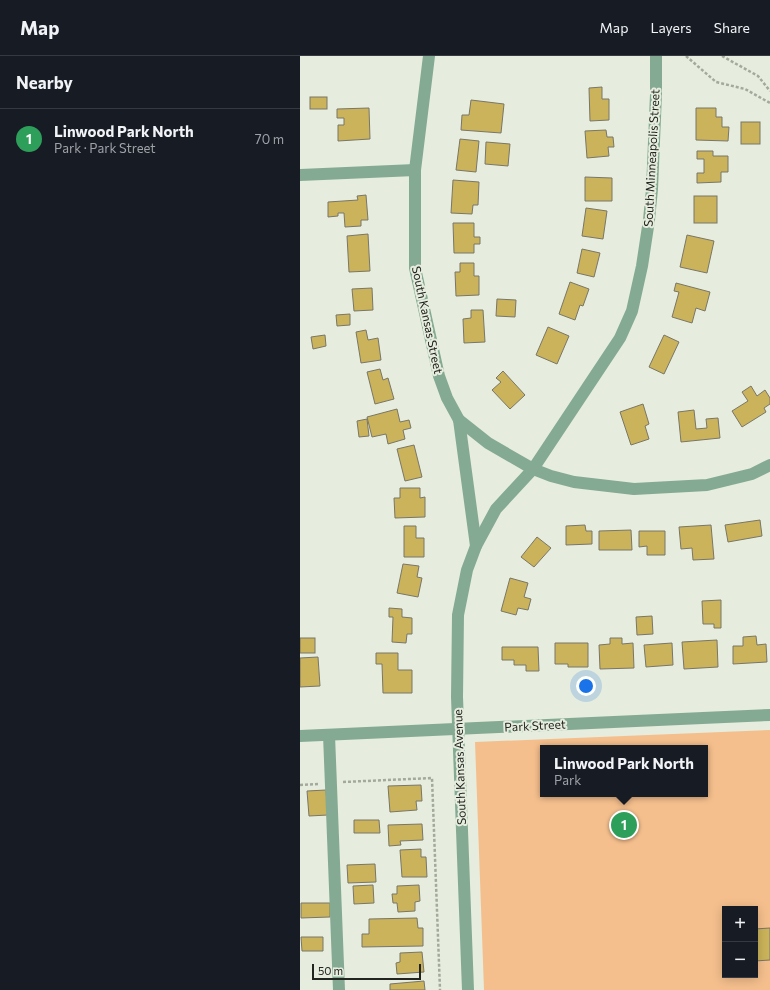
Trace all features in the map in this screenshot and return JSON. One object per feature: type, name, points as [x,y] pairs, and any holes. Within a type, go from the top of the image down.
[{"type":"street","name":"South Kansas Street","points":[[429,56],[415,170],[415,268],[439,376],[447,398],[458,420],[488,443],[533,469],[551,476],[574,482],[634,489],[707,485],[752,474],[770,466]]},
{"type":"street","name":"South Minneapolis Street","points":[[533,469],[620,338],[632,311],[642,266],[651,197],[656,94],[656,56]]},
{"type":"street","points":[[300,175],[415,170]]},
{"type":"street","points":[[458,420],[476,546]]},
{"type":"street","name":"South Kansas Avenue","points":[[468,990],[457,697],[458,615],[470,558],[476,546],[496,509],[533,469]]},
{"type":"street","name":"Park Street","points":[[300,736],[770,715]]},
{"type":"street","points":[[329,735],[339,990]]},
{"type":"path","points":[[686,56],[716,82],[744,89],[770,103]]},
{"type":"path","points":[[722,56],[758,76],[770,91]]},
{"type":"path","points":[[300,785],[432,778],[440,990]]},
{"type":"shaded area","points":[[770,730],[770,990],[484,990],[475,742]]},
{"type":"building","points":[[602,87],[602,99],[609,99],[609,120],[590,121],[589,88]]},
{"type":"building","points":[[310,97],[327,97],[327,109],[310,109]]},
{"type":"building","points":[[471,100],[504,104],[501,133],[461,130],[462,115],[469,115]]},
{"type":"building","points":[[369,108],[370,139],[338,141],[338,125],[344,125],[344,118],[337,118],[337,109]]},
{"type":"building","points":[[696,108],[716,108],[716,117],[722,117],[722,127],[729,127],[728,141],[696,140]]},
{"type":"building","points":[[741,122],[760,122],[760,144],[741,144]]},
{"type":"building","points":[[606,130],[607,137],[613,137],[614,147],[608,147],[609,156],[587,158],[585,131]]},
{"type":"building","points":[[460,139],[479,141],[476,172],[456,170]]},
{"type":"building","points":[[486,142],[510,144],[508,166],[485,164]]},
{"type":"building","points":[[697,151],[713,151],[713,156],[728,156],[728,172],[721,172],[721,182],[697,183],[697,173],[704,173],[704,159],[697,159]]},
{"type":"building","points":[[585,177],[612,178],[612,201],[585,201]]},
{"type":"building","points":[[453,180],[479,182],[478,205],[473,205],[472,214],[451,213]]},
{"type":"building","points":[[366,195],[368,220],[361,220],[361,226],[345,227],[344,213],[338,213],[338,216],[328,217],[328,202],[358,200],[357,196]]},
{"type":"building","points":[[694,196],[717,196],[717,223],[694,223]]},
{"type":"building","points":[[586,208],[607,211],[603,239],[582,236]]},
{"type":"building","points":[[453,223],[474,223],[474,237],[480,237],[480,244],[474,244],[474,253],[454,253]]},
{"type":"building","points":[[368,234],[370,271],[349,272],[347,236]]},
{"type":"building","points":[[687,235],[714,241],[707,273],[680,267]]},
{"type":"building","points":[[582,249],[600,253],[594,277],[577,273]]},
{"type":"building","points":[[460,263],[474,263],[474,276],[479,276],[479,295],[456,296],[455,272],[460,272]]},
{"type":"building","points":[[570,282],[589,289],[583,306],[580,305],[575,320],[559,314]]},
{"type":"building","points":[[676,283],[710,292],[705,311],[696,308],[692,323],[672,317],[679,292],[674,291]]},
{"type":"building","points":[[372,288],[373,310],[354,311],[352,289]]},
{"type":"building","points":[[497,299],[516,300],[515,317],[496,316]]},
{"type":"building","points":[[471,310],[483,310],[485,342],[464,343],[463,319],[471,318]]},
{"type":"building","points":[[350,314],[350,325],[337,326],[336,315]]},
{"type":"building","points":[[548,327],[569,336],[557,364],[536,355]]},
{"type":"building","points":[[366,330],[368,340],[378,338],[381,360],[361,363],[356,332]]},
{"type":"building","points":[[325,335],[326,346],[313,349],[311,337]]},
{"type":"building","points":[[664,335],[679,342],[664,374],[649,367]]},
{"type":"building","points":[[380,369],[383,380],[388,378],[394,399],[375,404],[367,372]]},
{"type":"building","points":[[503,371],[525,395],[510,409],[492,390],[501,382],[496,378]]},
{"type":"building","points":[[751,386],[757,396],[765,390],[770,398],[770,404],[764,408],[766,412],[742,427],[732,411],[748,401],[742,392]]},
{"type":"building","points":[[643,404],[649,424],[645,426],[649,439],[631,445],[620,412]]},
{"type":"building","points":[[397,409],[400,422],[409,420],[411,428],[403,430],[405,439],[388,444],[386,434],[372,437],[367,417]]},
{"type":"building","points":[[694,410],[696,429],[707,428],[706,419],[718,418],[720,438],[681,442],[678,412]]},
{"type":"building","points":[[367,419],[369,436],[359,437],[357,421]]},
{"type":"building","points":[[414,445],[422,477],[405,481],[397,449]]},
{"type":"building","points":[[400,488],[420,488],[420,498],[425,497],[425,517],[395,518],[394,498],[400,498]]},
{"type":"building","points":[[760,520],[762,536],[728,542],[725,525]]},
{"type":"building","points":[[585,525],[586,531],[592,531],[592,544],[566,545],[566,526]]},
{"type":"building","points":[[711,525],[714,559],[693,560],[692,548],[681,549],[679,527]]},
{"type":"building","points":[[404,526],[416,526],[416,538],[424,538],[424,557],[404,557]]},
{"type":"building","points":[[631,530],[632,550],[599,550],[599,531]]},
{"type":"building","points":[[639,531],[665,531],[665,555],[647,555],[647,546],[639,547]]},
{"type":"building","points":[[537,537],[551,548],[534,567],[521,557]]},
{"type":"building","points":[[403,564],[419,566],[417,577],[422,578],[418,597],[397,593]]},
{"type":"building","points":[[510,578],[528,583],[524,597],[531,599],[528,610],[518,608],[516,615],[501,611]]},
{"type":"building","points":[[721,600],[721,628],[714,628],[714,624],[703,624],[702,601]]},
{"type":"building","points":[[389,608],[402,609],[402,617],[412,618],[412,634],[407,634],[406,643],[392,642],[393,617],[389,617]]},
{"type":"building","points":[[652,616],[653,634],[637,635],[636,617]]},
{"type":"building","points":[[756,636],[757,645],[766,644],[767,662],[733,664],[733,646],[743,646],[743,637]]},
{"type":"building","points":[[300,638],[315,638],[315,653],[300,653]]},
{"type":"building","points":[[610,638],[622,638],[622,644],[633,643],[634,668],[600,669],[599,645],[610,644]]},
{"type":"building","points":[[717,640],[718,667],[684,669],[682,642]]},
{"type":"building","points":[[555,643],[588,643],[588,667],[568,667],[568,664],[555,664]]},
{"type":"building","points":[[672,643],[673,665],[646,667],[644,645]]},
{"type":"building","points":[[502,647],[538,647],[539,671],[526,671],[526,665],[514,665],[514,660],[502,660]]},
{"type":"building","points":[[376,653],[398,653],[398,670],[412,670],[412,693],[383,693],[382,664],[376,664]]},
{"type":"building","points":[[318,657],[320,686],[300,687],[300,658]]},
{"type":"building","points":[[421,785],[422,801],[416,801],[417,810],[390,812],[388,786]]},
{"type":"building","points":[[326,790],[328,815],[309,816],[307,791]]},
{"type":"building","points":[[354,820],[379,820],[380,833],[354,833]]},
{"type":"building","points":[[422,824],[423,840],[400,841],[401,845],[389,846],[388,825]]},
{"type":"building","points":[[421,849],[421,857],[426,857],[427,877],[402,877],[400,850]]},
{"type":"building","points":[[375,864],[376,882],[348,883],[347,865]]},
{"type":"building","points":[[373,885],[374,903],[354,904],[353,886]]},
{"type":"building","points":[[419,885],[420,901],[415,902],[415,911],[398,912],[397,903],[393,903],[392,894],[397,894],[397,886]]},
{"type":"building","points":[[301,903],[330,903],[330,917],[301,918]]},
{"type":"building","points":[[417,918],[418,928],[423,928],[423,946],[362,947],[362,934],[369,934],[369,919]]},
{"type":"building","points":[[770,928],[770,960],[758,961],[758,929]]},
{"type":"building","points":[[301,937],[323,937],[323,951],[302,951]]},
{"type":"building","points":[[422,952],[424,972],[397,974],[396,963],[400,962],[400,953]]},
{"type":"building","points":[[424,981],[425,990],[390,990],[390,984]]},
{"type":"place","name":"Linwood Park North","points":[[624,825]]}]
